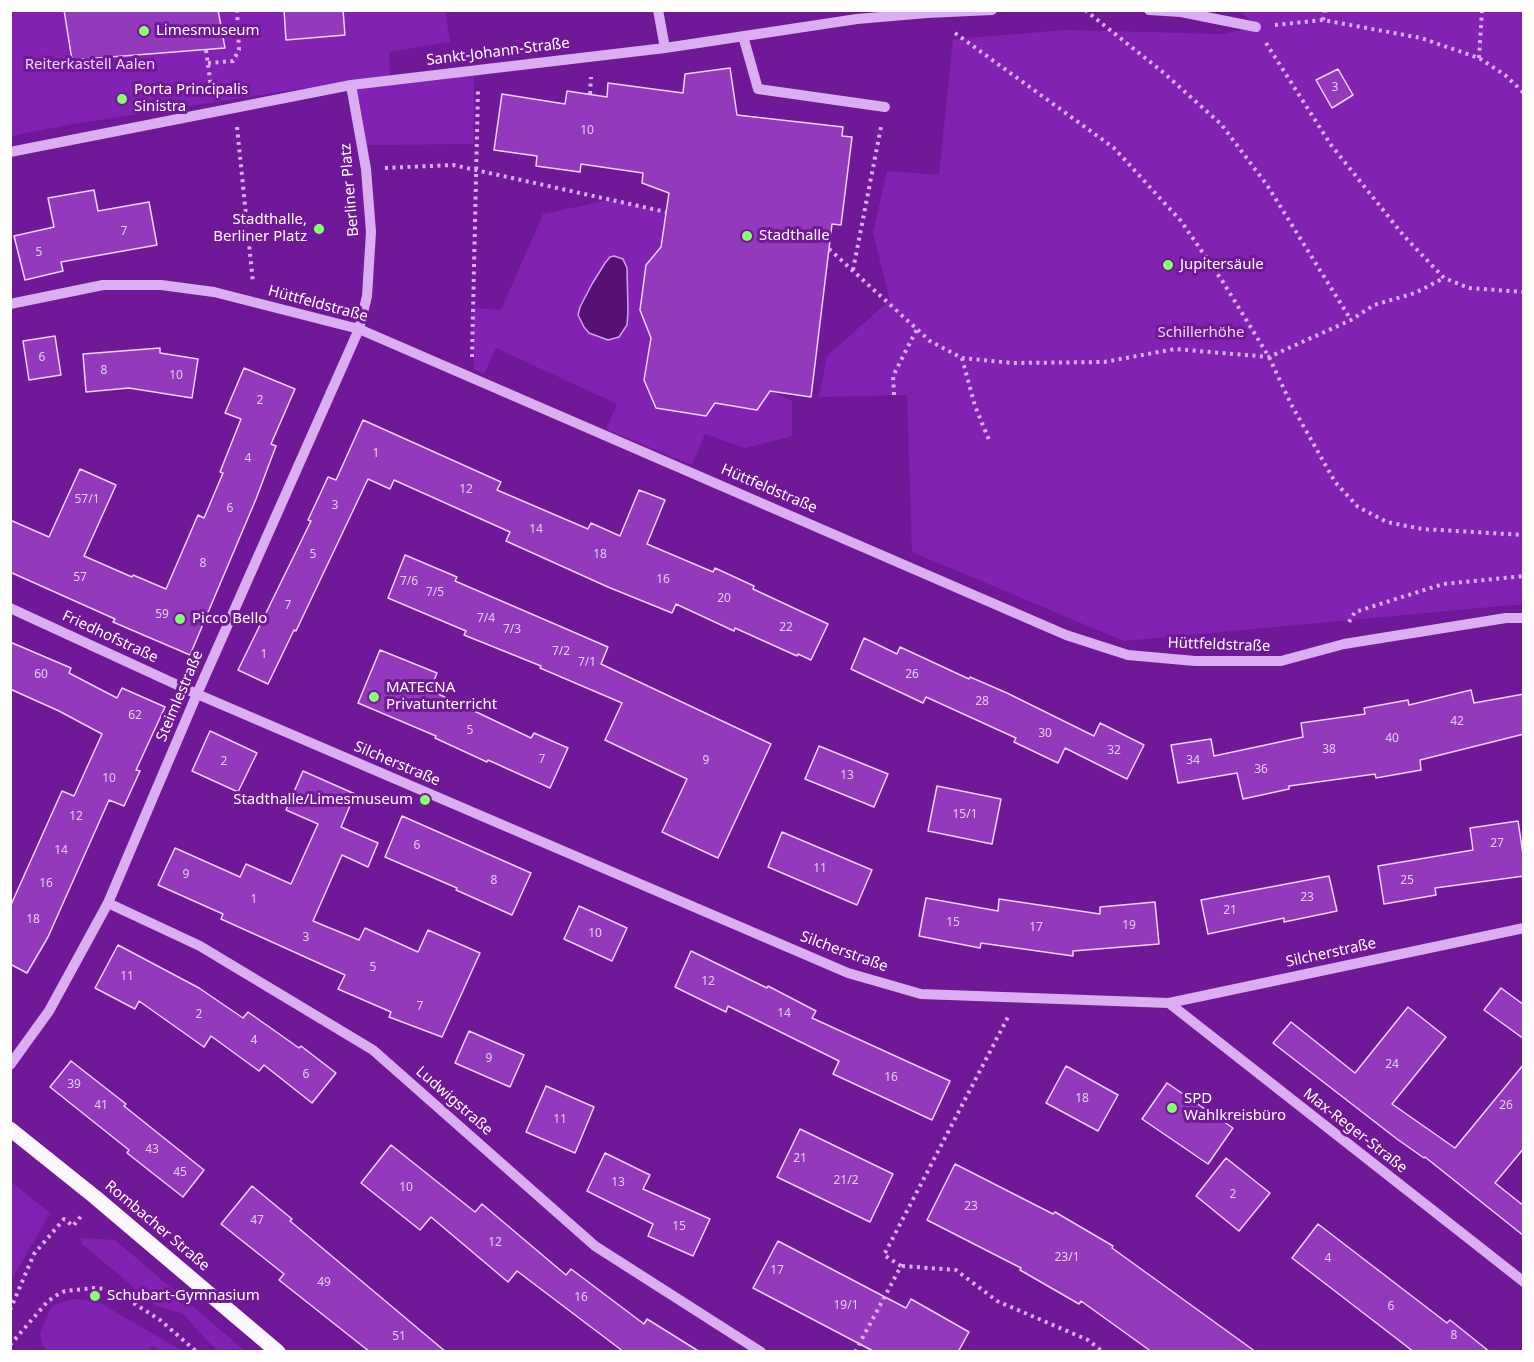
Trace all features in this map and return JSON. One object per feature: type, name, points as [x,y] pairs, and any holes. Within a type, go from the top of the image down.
[{"type":"main road","name":"Rombacher Straße","points":[[10,1129],[95,1197],[278,1352]]},
{"type":"street","points":[[658,10],[665,48]]},
{"type":"street","name":"Sankt-Johann-Straße","points":[[10,152],[351,85],[665,48],[857,15],[992,10]]},
{"type":"street","points":[[1149,10],[1181,11],[1256,27]]},
{"type":"street","points":[[744,36],[758,89],[885,107]]},
{"type":"street","name":"Berliner Platz","points":[[351,85],[366,169],[371,232],[367,297],[359,328]]},
{"type":"street","name":"Hüttfeldstraße","points":[[10,304],[103,285],[160,285],[214,292],[359,328],[1066,635],[1128,655],[1195,661],[1281,662],[1344,644],[1506,618],[1524,618]]},
{"type":"street","name":"Steimlestraße","points":[[10,1065],[49,1011],[108,903],[197,694],[359,328]]},
{"type":"street","name":"Friedhofstraße","points":[[10,608],[197,694]]},
{"type":"street","name":"Silcherstraße","points":[[197,694],[848,973],[921,994],[1168,1003],[1524,928]]},
{"type":"street","name":"Ludwigstraße","points":[[108,903],[200,946],[373,1050],[596,1246],[761,1352]]},
{"type":"street","name":"Max-Reger-Straße","points":[[1168,1003],[1524,1282]]},
{"type":"path","points":[[208,63],[233,61],[239,50],[237,10]]},
{"type":"path","points":[[1084,10],[1164,73],[1221,124],[1267,185],[1351,320]]},
{"type":"path","points":[[1323,20],[1325,10]]},
{"type":"path","points":[[1479,58],[1482,10]]},
{"type":"path","points":[[927,13],[1114,148],[1181,221],[1223,282],[1269,357],[1291,404],[1335,482],[1358,507],[1387,522],[1422,528],[1524,536]]},
{"type":"path","points":[[1524,93],[1505,75],[1479,58],[1421,38],[1323,20],[1256,27],[1331,145],[1404,236],[1444,278],[1469,288],[1524,292]]},
{"type":"path","points":[[206,50],[214,111]]},
{"type":"path","points":[[472,376],[478,70]]},
{"type":"path","points":[[590,94],[592,85]]},
{"type":"path","points":[[234,107],[254,281],[248,301]]},
{"type":"path","points":[[853,271],[885,107]]},
{"type":"path","points":[[366,169],[453,165],[666,212]]},
{"type":"path","points":[[829,249],[930,341],[962,358],[1012,363],[1104,362],[1175,349],[1269,357],[1351,320],[1374,305],[1415,292],[1444,278]]},
{"type":"path","points":[[894,395],[893,376],[917,329]]},
{"type":"path","points":[[962,358],[975,406],[989,440]]},
{"type":"path","points":[[1344,644],[1349,620],[1355,612],[1443,584],[1524,576]]},
{"type":"path","points":[[1017,998],[884,1256],[902,1266],[956,1270],[997,1301],[1088,1340],[1103,1352]]},
{"type":"path","points":[[10,1310],[34,1254],[64,1219]]},
{"type":"path","points":[[855,1352],[902,1266]]},
{"type":"path","points":[[10,1345],[48,1301],[64,1291],[94,1288],[105,1289],[132,1302],[160,1320],[197,1352]]},
{"type":"green space","name":"Reiterkastell Aalen","points":[[11,11],[445,11],[450,42],[389,52],[390,75],[73,124],[11,136]]},
{"type":"green space","name":"Schillerhöhe","points":[[1241,11],[1523,11],[1523,605],[1124,641],[912,552],[907,395],[819,397],[827,356],[890,300],[873,233],[887,171],[939,175],[953,39],[1067,30],[1223,34],[1256,27]]},
{"type":"green space","points":[[474,75],[473,144],[366,145],[356,89]]},
{"type":"green space","points":[[609,200],[666,212],[661,247],[646,265],[640,310],[651,338],[644,380],[656,408],[706,416],[715,403],[757,410],[770,391],[792,401],[792,436],[745,448],[705,434],[692,465],[606,429],[617,404],[496,348],[484,374],[474,369],[473,308],[501,310],[543,214]]},
{"type":"green space","points":[[10,1181],[50,1213],[12,1279],[10,1278]]},
{"type":"green space","points":[[81,1238],[115,1240],[245,1351],[217,1351],[182,1313],[156,1306],[82,1244]]},
{"type":"green space","points":[[73,1299],[97,1301],[182,1351],[160,1351],[152,1346],[147,1351],[48,1351],[42,1344],[40,1333],[49,1311],[53,1305]]},
{"type":"shaded area","points":[[614,256],[623,259],[627,268],[627,325],[619,337],[608,340],[589,333],[578,315],[592,284],[605,263]]},
{"type":"building","name":"Limesmuseum","points":[[64,10],[218,10],[225,48],[72,60]]},
{"type":"building","points":[[284,10],[343,10],[345,35],[286,40]]},
{"type":"building","name":"Stadthalle","points":[[730,68],[737,115],[843,127],[842,136],[852,137],[841,225],[832,224],[811,397],[770,391],[757,410],[715,403],[706,416],[656,408],[644,380],[651,338],[640,310],[646,265],[661,247],[669,193],[642,183],[643,173],[581,164],[580,172],[536,166],[537,156],[494,150],[502,94],[565,104],[567,91],[607,97],[608,83],[683,93],[685,74]]},
{"type":"building","points":[[1338,69],[1353,95],[1332,108],[1316,80]]},
{"type":"building","points":[[94,190],[98,211],[149,202],[157,245],[61,262],[63,271],[25,280],[14,236],[54,227],[48,198]]},
{"type":"building","points":[[55,336],[61,375],[29,380],[23,341]]},
{"type":"building","points":[[160,348],[160,353],[198,359],[192,398],[129,388],[86,392],[83,354]]},
{"type":"building","points":[[244,368],[295,389],[271,444],[276,446],[256,499],[190,655],[113,622],[115,619],[10,572],[10,520],[49,537],[80,469],[116,485],[84,556],[166,589],[198,515],[204,518],[223,473],[220,472],[241,419],[225,413]]},
{"type":"building","points":[[363,420],[501,482],[497,490],[588,529],[591,523],[620,536],[639,490],[665,500],[647,544],[713,572],[715,568],[754,586],[753,589],[828,624],[811,660],[735,628],[734,631],[676,604],[672,613],[608,587],[506,541],[510,532],[394,480],[390,489],[368,479],[296,631],[294,630],[268,684],[238,670],[311,521],[308,520],[328,477],[336,480]]},
{"type":"building","points":[[405,555],[457,577],[455,581],[608,647],[601,664],[771,744],[718,858],[662,832],[687,779],[605,740],[622,703],[540,668],[541,666],[464,635],[466,631],[388,598]]},
{"type":"building","points":[[864,638],[897,654],[900,647],[969,679],[970,677],[1007,693],[1094,736],[1100,723],[1144,745],[1127,779],[1065,748],[1058,763],[1014,742],[1016,738],[926,697],[923,703],[851,669]]},
{"type":"building","points":[[10,642],[71,668],[69,673],[117,698],[122,688],[165,707],[136,770],[140,771],[124,806],[109,800],[48,937],[27,973],[10,964],[10,907],[62,791],[74,796],[102,734],[10,689]]},
{"type":"building","points":[[380,650],[437,673],[430,690],[531,738],[534,733],[568,748],[550,788],[358,703]]},
{"type":"building","points":[[1471,690],[1474,703],[1524,694],[1524,734],[1420,760],[1421,770],[1376,778],[1375,774],[1289,786],[1289,789],[1243,799],[1237,773],[1178,783],[1171,745],[1211,739],[1214,756],[1303,737],[1301,723],[1365,714],[1364,708],[1408,700],[1409,705]]},
{"type":"building","points":[[210,731],[257,753],[238,792],[192,771]]},
{"type":"building","points":[[819,746],[888,774],[874,807],[805,779]]},
{"type":"building","points":[[303,771],[355,794],[341,827],[378,843],[368,867],[342,855],[313,921],[359,940],[365,928],[418,952],[428,930],[480,953],[442,1037],[389,1017],[391,1012],[338,989],[345,975],[221,919],[223,914],[158,885],[175,848],[240,877],[246,864],[291,884],[318,824],[286,810]]},
{"type":"building","points":[[937,786],[1001,799],[992,844],[928,831]]},
{"type":"building","points":[[402,816],[531,873],[512,915],[385,857]]},
{"type":"building","points":[[1518,821],[1524,876],[1435,888],[1436,895],[1384,904],[1378,866],[1473,850],[1470,828]]},
{"type":"building","points":[[782,832],[872,870],[857,905],[768,867]]},
{"type":"building","points":[[1329,876],[1337,911],[1284,922],[1284,918],[1208,934],[1201,900]]},
{"type":"building","points":[[926,898],[998,911],[999,899],[1100,914],[1100,907],[1155,902],[1159,944],[1073,951],[1073,956],[981,943],[980,948],[919,936]]},
{"type":"building","points":[[579,906],[627,928],[612,961],[564,939]]},
{"type":"building","points":[[118,945],[199,988],[243,1018],[248,1012],[299,1048],[301,1046],[336,1073],[312,1103],[264,1065],[259,1071],[211,1036],[204,1047],[139,1001],[135,1009],[95,988]]},
{"type":"building","points":[[691,951],[816,1011],[812,1018],[950,1081],[932,1120],[833,1074],[839,1061],[728,1006],[726,1012],[675,987]]},
{"type":"building","points":[[1501,988],[1524,1005],[1524,1039],[1484,1010]]},
{"type":"building","points":[[1408,1007],[1446,1037],[1392,1104],[1455,1148],[1524,1064],[1524,1148],[1495,1183],[1524,1206],[1524,1236],[1425,1157],[1397,1139],[1273,1043],[1291,1022],[1355,1073]]},
{"type":"building","points":[[469,1031],[524,1055],[510,1087],[455,1063]]},
{"type":"building","points":[[71,1061],[204,1170],[183,1197],[127,1153],[129,1150],[50,1087]]},
{"type":"building","points":[[1066,1066],[1118,1095],[1098,1131],[1046,1103]]},
{"type":"building","points":[[1167,1083],[1233,1128],[1208,1164],[1142,1119]]},
{"type":"building","points":[[546,1086],[594,1107],[575,1153],[526,1132]]},
{"type":"building","points":[[800,1129],[893,1174],[870,1222],[777,1177]]},
{"type":"building","points":[[391,1145],[475,1212],[482,1204],[566,1275],[571,1269],[644,1324],[647,1319],[700,1352],[624,1352],[517,1271],[508,1282],[431,1217],[420,1230],[361,1183]]},
{"type":"building","points":[[605,1153],[650,1175],[643,1189],[710,1219],[693,1256],[648,1236],[653,1224],[587,1191]]},
{"type":"building","points":[[1226,1158],[1270,1193],[1239,1231],[1196,1196]]},
{"type":"building","points":[[955,1164],[1053,1214],[1055,1212],[1113,1246],[1112,1248],[1256,1352],[1152,1352],[1081,1301],[1079,1304],[1020,1270],[1021,1268],[927,1220]]},
{"type":"building","points":[[252,1186],[292,1219],[290,1221],[446,1352],[370,1352],[279,1280],[284,1274],[221,1224]]},
{"type":"building","points":[[1318,1224],[1447,1323],[1450,1320],[1490,1352],[1414,1352],[1292,1258]]},
{"type":"building","points":[[778,1241],[906,1308],[911,1299],[969,1332],[958,1352],[875,1352],[753,1288]]},
{"type":"place","name":"Limesmuseum","points":[[144,31]]},
{"type":"place","name":"Porta Principalis Sinistra","points":[[122,99]]},
{"type":"place","name":"Stadthalle, Berliner Platz","points":[[319,229]]},
{"type":"place","name":"Stadthalle","points":[[747,236]]},
{"type":"place","name":"Jupitersäule","points":[[1168,265]]},
{"type":"place","name":"Picco Bello","points":[[180,619]]},
{"type":"place","name":"MATECNA Privatunterricht","points":[[374,697]]},
{"type":"place","name":"Stadthalle/Limesmuseum","points":[[425,800]]},
{"type":"place","name":"SPD Wahlkreisbüro","points":[[1172,1108]]},
{"type":"place","name":"Schubart-Gymnasium","points":[[95,1296]]}]
